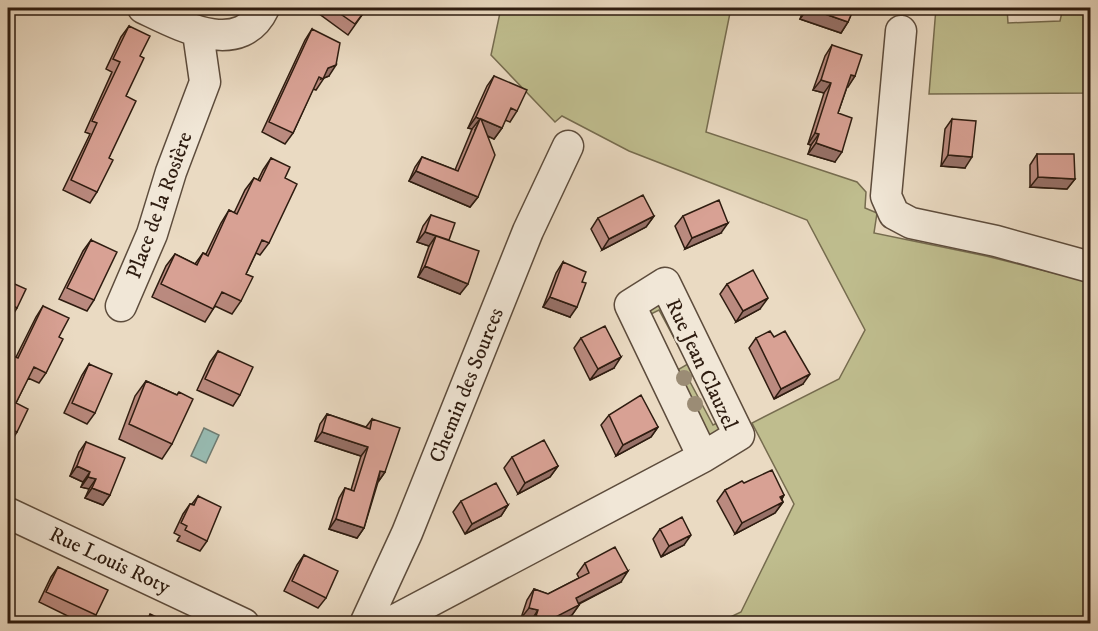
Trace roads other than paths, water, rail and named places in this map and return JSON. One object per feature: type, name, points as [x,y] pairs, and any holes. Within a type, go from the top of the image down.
[{"type":"street","points":[[143,8],[198,33],[232,34],[258,20],[264,8]]},
{"type":"street","points":[[902,31],[886,196],[894,214],[910,223],[996,242],[1090,267]]},
{"type":"street","name":"Place de la Rosière","points":[[121,306],[152,234],[171,172],[205,82],[198,33]]},
{"type":"street","name":"Chemin des Sources","points":[[365,624],[407,533],[528,231],[568,146]]},
{"type":"street","name":"Rue Jean Clauzel","points":[[379,624],[393,621],[703,456],[739,435],[665,283],[630,305],[703,456]]},
{"type":"street","name":"Rue Louis Roty","points":[[8,513],[244,624]]},
{"type":"water","points":[[204,428],[219,435],[206,463],[191,456]]}]
